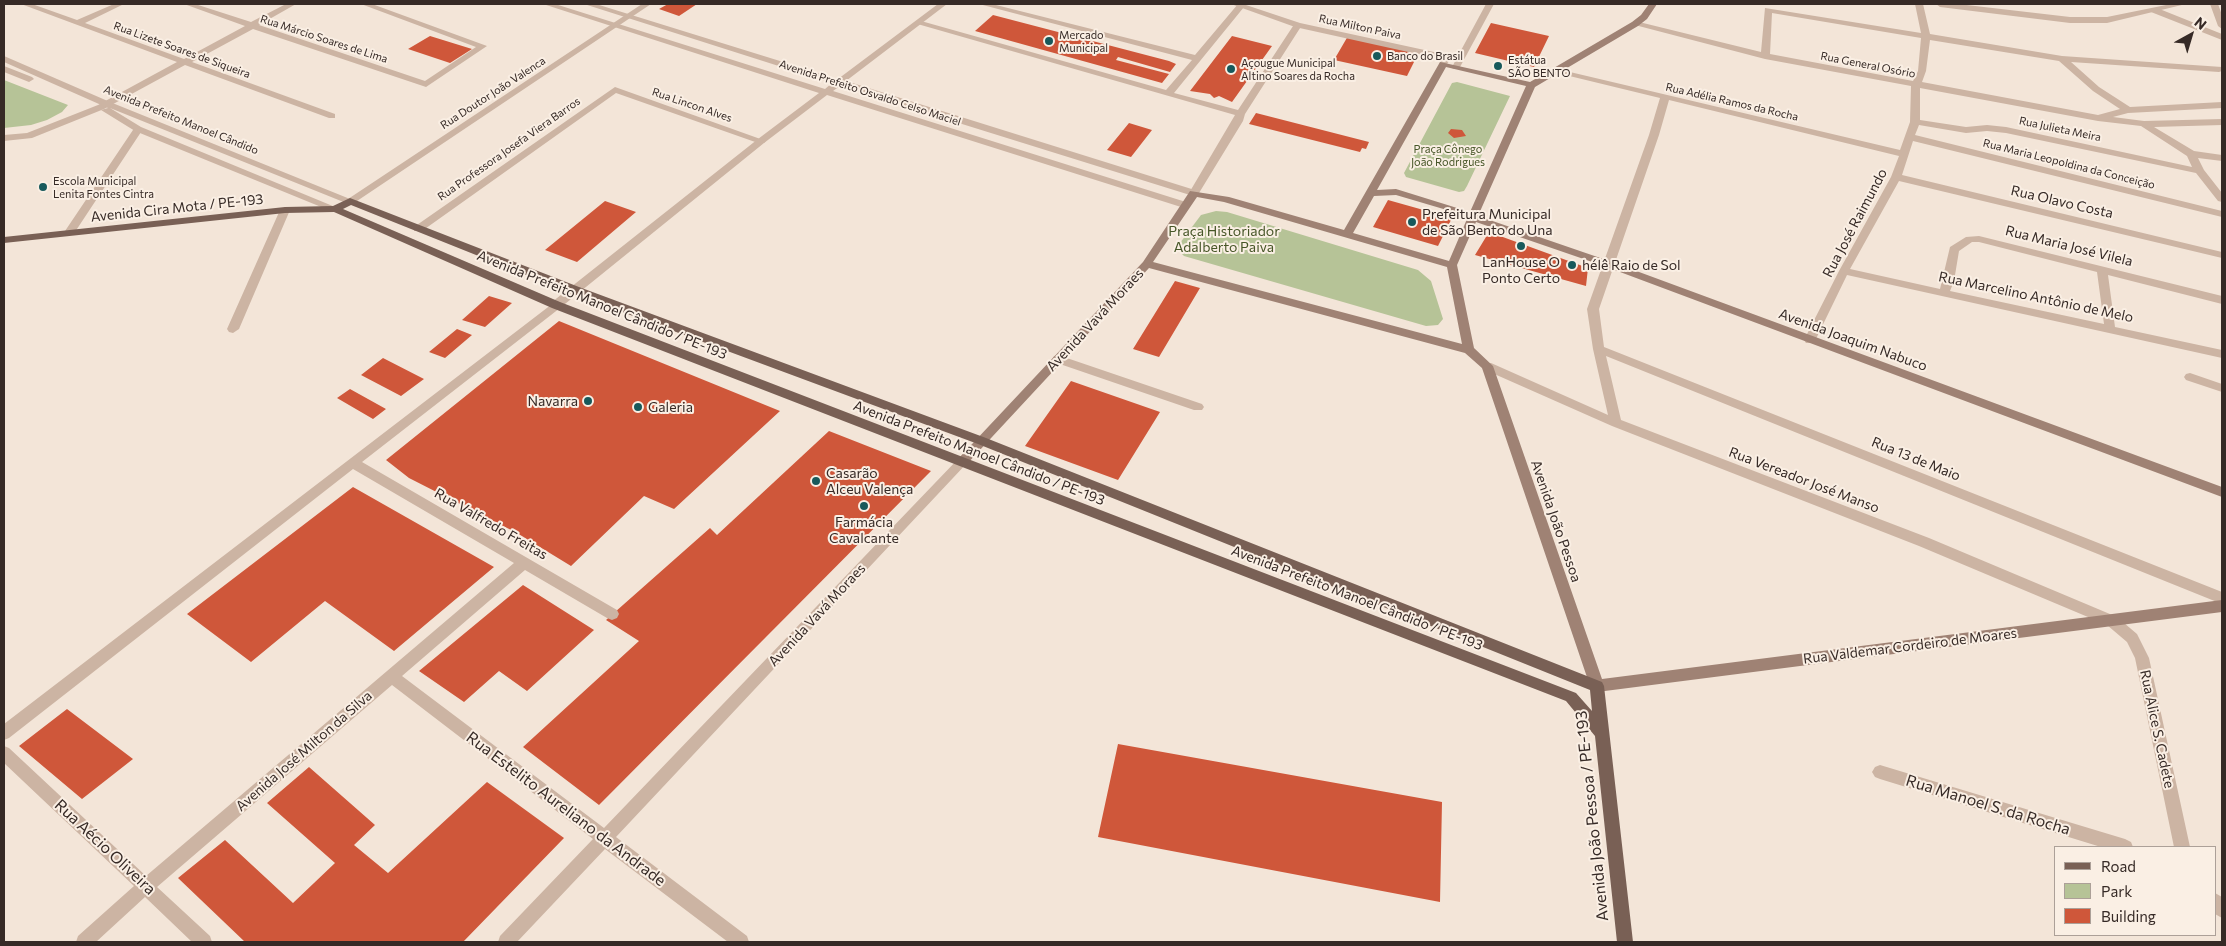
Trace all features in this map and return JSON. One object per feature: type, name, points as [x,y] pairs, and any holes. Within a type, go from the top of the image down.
[{"type":"main road","points":[[1469,350],[1452,265],[1482,201],[1531,85],[1635,24],[1644,17],[1653,4]]},
{"type":"main road","points":[[1348,233],[1443,64],[1531,85]]},
{"type":"main road","points":[[1382,173],[1385,179],[1400,186],[1462,203],[1482,201]]},
{"type":"main road","points":[[1371,193],[1396,192],[1461,211],[1473,218]]},
{"type":"main road","points":[[1452,265],[1348,233],[1225,199],[1194,193],[1147,264],[1469,350],[1487,366]]},
{"type":"main road","name":"Avenida Cira Mota / PE-193","points":[[4,240],[285,210],[335,209],[350,201]]},
{"type":"main road","name":"Avenida Prefeito Manoel Cândido / PE-193","points":[[350,201],[575,290],[982,441],[1597,686]]},
{"type":"main road","name":"Avenida Prefeito Manoel Cândido / PE-193","points":[[335,209],[556,304],[1571,697],[1602,733]]},
{"type":"main road","name":"Avenida Joaquim Nabuco","points":[[1473,218],[1608,264],[2222,492]]},
{"type":"main road","name":"Avenida Vavá Moraes","points":[[962,462],[1147,264]]},
{"type":"main road","name":"Avenida João Pessoa","points":[[1487,366],[1597,686]]},
{"type":"main road","name":"Rua Valdemar Cordeiro de Moares","points":[[1597,686],[2222,606]]},
{"type":"main road","name":"Avenida João Pessoa / PE-193","points":[[1597,686],[1625,942]]},
{"type":"street","name":"Rua Lizete Soares de Siqueira","points":[[25,4],[332,116]]},
{"type":"street","points":[[78,24],[120,4]]},
{"type":"street","name":"Rua Márcio Soares de Lima","points":[[188,4],[426,84],[483,46],[365,4]]},
{"type":"street","points":[[4,138],[29,136],[104,105],[292,4]]},
{"type":"street","name":"Avenida Prefeito Osvaldo Celso Maciel","points":[[547,4],[827,91],[1185,206]]},
{"type":"street","name":"Avenida Prefeito Osvaldo Celso Maciel","points":[[588,4],[1194,193]]},
{"type":"street","name":"Rua Doutor João Valenca","points":[[350,201],[647,4]]},
{"type":"street","points":[[4,733],[575,290],[761,141],[943,4]]},
{"type":"street","points":[[983,4],[1196,58]]},
{"type":"street","points":[[1168,94],[1238,4]]},
{"type":"street","name":"Rua Milton Paiva","points":[[1238,4],[1298,25],[1444,57],[1446,59],[1443,64]]},
{"type":"street","points":[[1456,67],[1490,4]]},
{"type":"street","name":"Rua José Raimundo","points":[[1810,340],[1844,271],[1896,177],[1915,122],[1916,85],[1922,70],[1926,35],[1919,4]]},
{"type":"street","points":[[1940,4],[2070,20],[2107,20],[2182,4]]},
{"type":"street","points":[[2214,4],[2222,26]]},
{"type":"street","points":[[1765,56],[1768,10],[2062,58],[2219,69]]},
{"type":"street","points":[[2154,10],[2222,37]]},
{"type":"street","points":[[918,23],[1240,114]]},
{"type":"street","name":"Rua General Osório","points":[[1635,24],[1765,56],[2098,118],[2144,124],[2222,122]]},
{"type":"street","points":[[1194,193],[1238,121],[1240,114],[1298,25]]},
{"type":"street","points":[[2062,58],[2096,89],[2128,110]]},
{"type":"street","name":"Avenida Prefeito Manoel Cândido","points":[[4,59],[104,105],[138,129],[335,209]]},
{"type":"street","name":"Avenida Prefeito Manoel Cândido","points":[[4,69],[104,105],[350,201]]},
{"type":"street","name":"Rua Adélia Ramos da Rocha","points":[[1556,70],[1903,154]]},
{"type":"street","name":"Rua Lincon Alves","points":[[615,90],[761,141]]},
{"type":"street","name":"Rua Professora Josefa Viera Barros","points":[[418,229],[615,90]]},
{"type":"street","points":[[1616,423],[1599,349],[1594,309],[1654,135],[1665,97]]},
{"type":"street","points":[[2098,118],[2128,110],[2222,106]]},
{"type":"street","name":"Rua Julieta Meira","points":[[1915,122],[1966,130],[1987,128],[2006,130],[2199,171]]},
{"type":"street","points":[[2144,124],[2191,154],[2222,158]]},
{"type":"street","points":[[69,233],[138,129]]},
{"type":"street","name":"Rua Maria Leopoldina da Conceição","points":[[1910,137],[2222,214]]},
{"type":"street","points":[[2191,154],[2199,171],[2222,199]]},
{"type":"street","name":"Rua Olavo Costa","points":[[1896,177],[2222,255]]},
{"type":"street","points":[[232,329],[285,210]]},
{"type":"street","name":"Rua Maria José Vilela","points":[[1944,293],[1949,280],[1954,250],[1970,239],[1979,239],[2222,300]]},
{"type":"street","points":[[2102,270],[2110,328]]},
{"type":"street","name":"Rua Marcelino Antônio de Melo","points":[[1844,271],[2222,354]]},
{"type":"street","name":"Rua 13 de Maio","points":[[1599,349],[2222,598]]},
{"type":"street","points":[[1058,359],[1198,407]]},
{"type":"street","name":"Rua Vereador José Manso","points":[[1487,366],[1616,423],[1924,542],[2112,621]]},
{"type":"street","points":[[2190,377],[2222,388]]},
{"type":"street","name":"Avenida Vavá Moraes","points":[[506,942],[962,462]]},
{"type":"street","name":"Rua Valfredo Freitas","points":[[353,463],[612,614]]},
{"type":"street","name":"Avenida José Milton da Silva","points":[[84,942],[147,885],[525,562]]},
{"type":"street","name":"Rua Alice S. Cadete","points":[[2112,621],[2132,638],[2142,658],[2182,846]]},
{"type":"street","name":"Rua Estelito Aureliano da Andrade","points":[[391,676],[741,942]]},
{"type":"street","name":"Rua Aécio Oliveira","points":[[4,753],[147,885],[204,942]]},
{"type":"street","name":"Rua Manoel S. da Rocha","points":[[1880,772],[2122,846]]},
{"type":"green space","points":[[4,80],[68,105],[62,112],[47,120],[31,125],[4,128]]},
{"type":"green space","name":"Praça Cônego João Rodrigues","points":[[1457,82],[1510,96],[1467,186],[1464,191],[1459,192],[1406,177],[1404,173],[1452,83]]},
{"type":"green space","name":"Praça Historiador Adalberto Paiva","points":[[1216,211],[1227,212],[1418,270],[1431,281],[1443,319],[1438,325],[1426,326],[1184,256],[1180,252],[1180,243],[1201,215]]},
{"type":"building","points":[[668,4],[697,4],[679,16],[659,9]]},
{"type":"building","name":"Mercado Municipal","points":[[993,15],[1176,64],[1170,72],[1118,57],[1116,60],[1169,74],[1162,83],[975,31]]},
{"type":"building","points":[[1491,23],[1549,36],[1534,67],[1475,53]]},
{"type":"building","points":[[430,36],[472,49],[450,63],[408,49]]},
{"type":"building","name":"Açougue Municipal Altino Soares da Rocha","points":[[1232,36],[1272,46],[1232,102],[1219,96],[1214,98],[1210,94],[1190,91]]},
{"type":"building","name":"Banco do Brasil","points":[[1348,36],[1419,52],[1407,76],[1334,60]]},
{"type":"building","points":[[1256,113],[1369,142],[1366,149],[1362,148],[1360,152],[1249,124]]},
{"type":"building","points":[[1129,123],[1152,130],[1131,157],[1107,150]]},
{"type":"building","points":[[1451,129],[1462,130],[1466,136],[1454,138],[1448,133]]},
{"type":"building","name":"Prefeitura Municipal de São Bento do Una","points":[[1388,200],[1452,218],[1438,246],[1373,227]]},
{"type":"building","points":[[605,201],[636,212],[577,262],[545,250]]},
{"type":"building","points":[[1489,232],[1588,268],[1586,286],[1475,255]]},
{"type":"building","points":[[1175,281],[1200,288],[1159,357],[1133,349]]},
{"type":"building","points":[[489,296],[512,303],[485,327],[462,320]]},
{"type":"building","points":[[559,321],[780,411],[674,509],[644,496],[571,566],[517,533],[409,478],[386,460]]},
{"type":"building","points":[[457,329],[472,335],[445,358],[429,352]]},
{"type":"building","points":[[383,358],[424,379],[401,396],[361,375]]},
{"type":"building","points":[[1071,381],[1160,412],[1118,480],[1025,446]]},
{"type":"building","points":[[350,389],[386,409],[373,419],[337,398]]},
{"type":"building","points":[[829,431],[931,471],[599,805],[523,747],[639,641],[606,620],[710,528],[717,535]]},
{"type":"building","points":[[353,487],[494,567],[394,651],[325,601],[251,662],[187,614]]},
{"type":"building","points":[[523,585],[594,630],[527,691],[499,671],[464,702],[419,671]]},
{"type":"building","points":[[67,709],[133,759],[82,799],[19,746]]},
{"type":"building","points":[[1118,744],[1442,802],[1440,902],[1098,837]]},
{"type":"building","points":[[309,767],[375,825],[354,845],[388,873],[487,782],[564,838],[463,942],[245,942],[178,878],[225,840],[293,903],[335,863],[267,803]]},
{"type":"place","name":"Mercado Municipal","points":[[1049,41]]},
{"type":"place","name":"Banco do Brasil","points":[[1377,56]]},
{"type":"place","name":"Estátua SÃO BENTO","points":[[1498,66]]},
{"type":"place","name":"Açougue Municipal Altino Soares da Rocha","points":[[1231,69]]},
{"type":"place","name":"Escola Municipal Lenita Fontes Cintra","points":[[43,187]]},
{"type":"place","name":"Prefeitura Municipal de São Bento do Una","points":[[1412,222]]},
{"type":"place","name":"LanHouse O Ponto Certo","points":[[1521,246]]},
{"type":"place","name":"hélê Raio de Sol","points":[[1572,265]]},
{"type":"place","name":"Navarra","points":[[588,401]]},
{"type":"place","name":"Galeria","points":[[638,407]]},
{"type":"place","name":"Casarão Alceu Valença","points":[[816,481]]},
{"type":"place","name":"Farmácia Cavalcante","points":[[864,506]]}]
